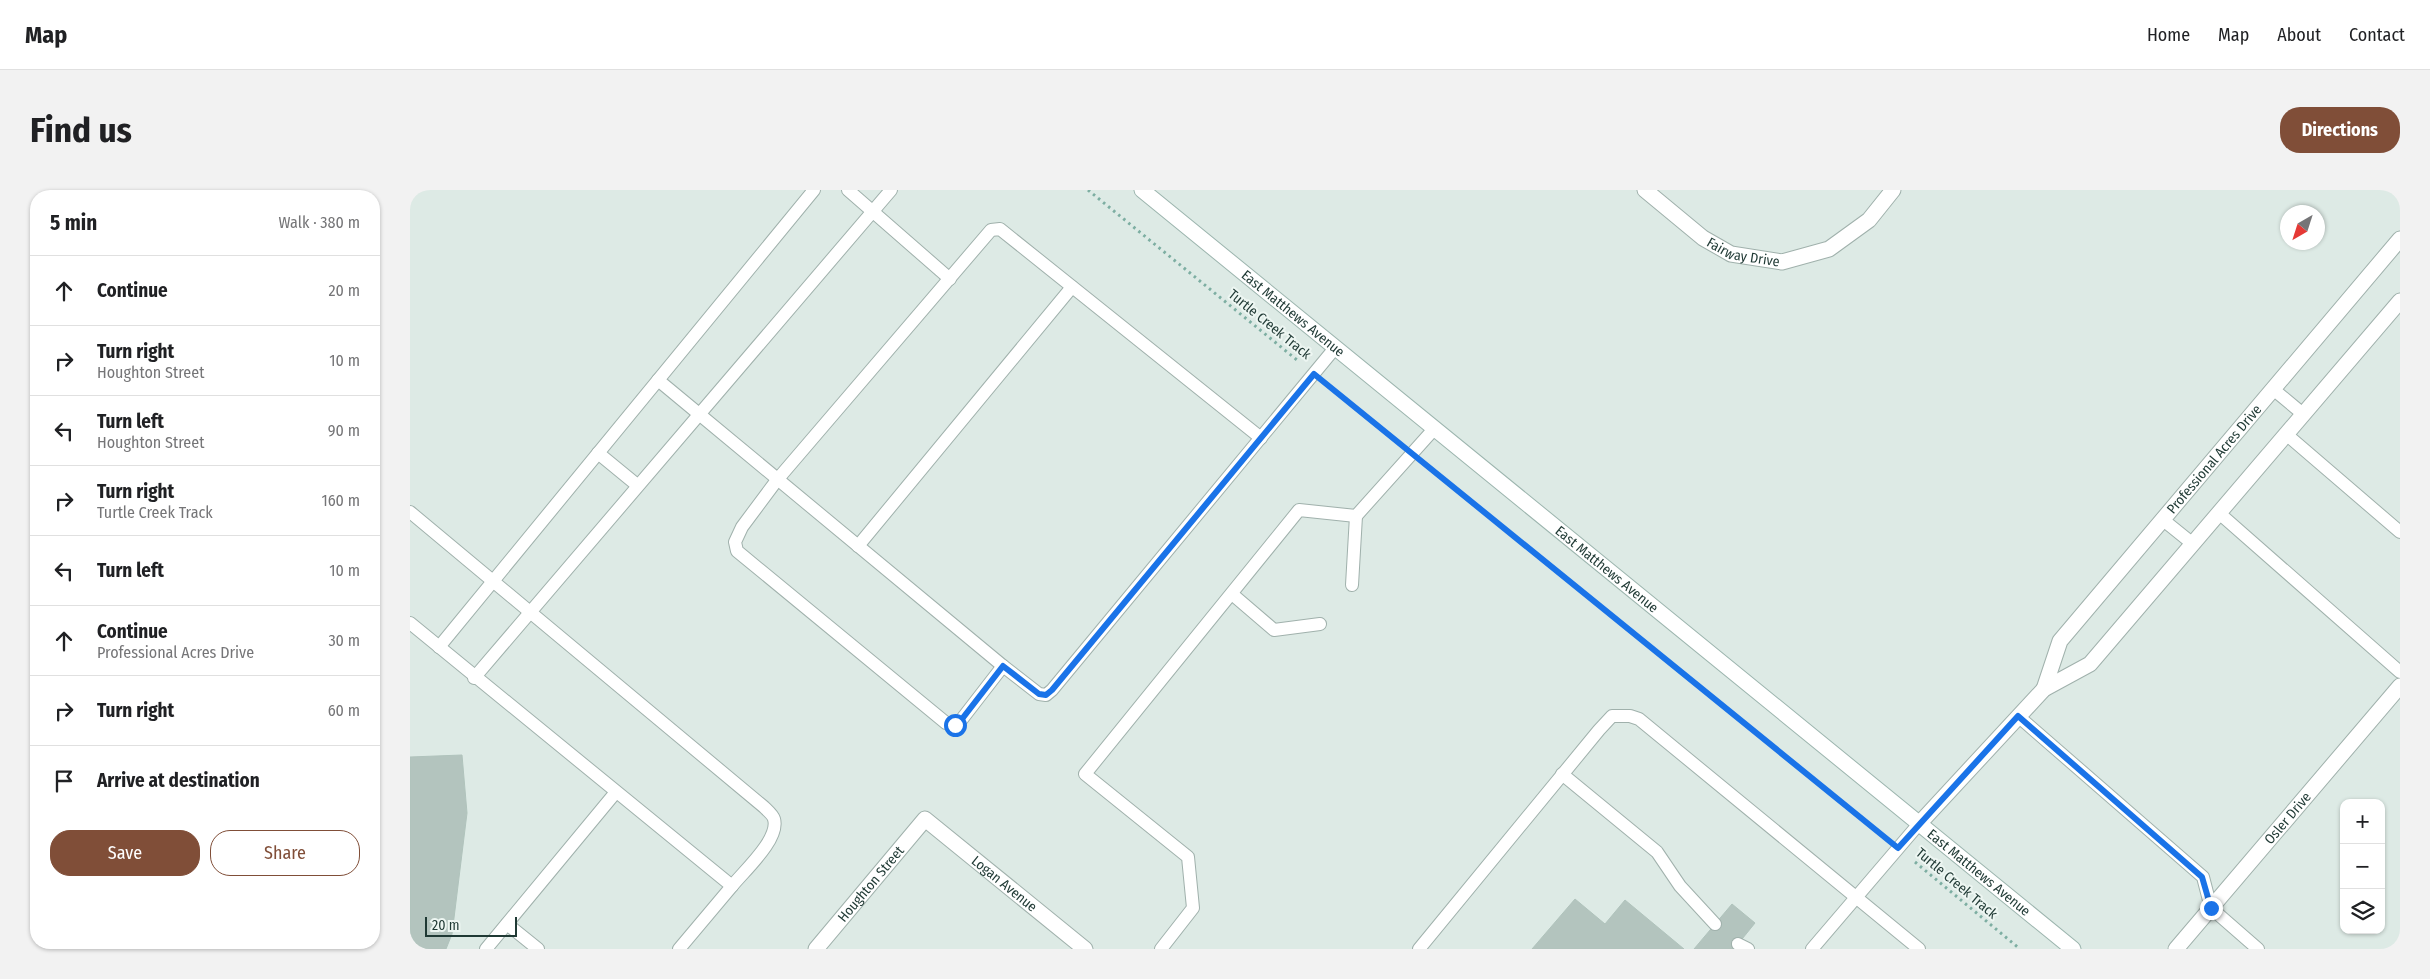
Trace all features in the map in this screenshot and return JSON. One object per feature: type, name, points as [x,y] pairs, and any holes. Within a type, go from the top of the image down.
[{"type":"street","name":"East Matthews Avenue","points":[[1142,190],[1918,825],[2073,949]]},
{"type":"street","name":"Fairway Drive","points":[[1645,190],[1703,238],[1731,254],[1782,262],[1829,250],[1869,220],[1893,190]]},
{"type":"street","name":"Professional Acres Drive","points":[[2044,689],[2060,641],[2400,239]]},
{"type":"street","name":"Professional Acres Drive","points":[[1918,825],[2044,689],[2090,664],[2400,301]]},
{"type":"street","name":"Osler Drive","points":[[2176,949],[2400,686]]},
{"type":"street","name":"Houghton Street","points":[[816,949],[925,819]]},
{"type":"street","name":"Logan Avenue","points":[[925,819],[1085,949]]},
{"type":"lane","points":[[439,647],[814,190]]},
{"type":"lane","points":[[848,190],[950,278]]},
{"type":"lane","points":[[474,678],[699,412],[891,190]]},
{"type":"lane","points":[[1003,666],[962,719],[955,725],[946,723],[737,551],[735,542],[742,527],[778,480],[991,230],[1000,229],[1261,438]]},
{"type":"lane","points":[[858,546],[1072,287]]},
{"type":"lane","points":[[658,380],[699,412],[778,480],[1003,666],[1039,694],[1046,695],[1335,348]]},
{"type":"lane","points":[[2273,389],[2304,414]]},
{"type":"lane","points":[[1352,585],[1356,516],[1434,429]]},
{"type":"lane","points":[[2286,434],[2400,532]]},
{"type":"lane","points":[[598,454],[638,485]]},
{"type":"lane","points":[[1161,949],[1193,908],[1188,857],[1085,774],[1299,510],[1356,516]]},
{"type":"lane","points":[[410,512],[764,807],[774,819],[774,831],[770,841],[679,949]]},
{"type":"lane","points":[[2219,513],[2400,672]]},
{"type":"lane","points":[[2162,519],[2193,544]]},
{"type":"lane","points":[[1232,594],[1274,630],[1320,624]]},
{"type":"lane","points":[[410,623],[474,678],[732,886]]},
{"type":"lane","points":[[1419,949],[1562,774],[1612,716],[1622,714],[1639,719],[1918,949]]},
{"type":"lane","points":[[2018,716],[2202,877],[2211,908],[2258,949]]},
{"type":"lane","points":[[1562,774],[1656,852],[1680,886],[1715,924]]},
{"type":"lane","points":[[486,949],[616,792]]},
{"type":"lane","points":[[1812,949],[1855,896],[1918,825]]},
{"type":"lane","points":[[507,924],[538,949]]},
{"type":"path","name":"Turtle Creek Track","points":[[1088,190],[2020,949]]},
{"type":"building","points":[[462,755],[467,813],[452,934],[446,949],[410,949],[410,757]]},
{"type":"building","points":[[1575,899],[1605,924],[1625,900],[1684,949],[1532,949]]},
{"type":"building","points":[[1732,904],[1755,923],[1734,949],[1694,949]]},
{"type":"route","points":[[955,725],[962,719],[1003,666],[1039,694],[1046,695],[1052,690],[1314,374],[1898,848],[2018,716],[2202,877],[2211,908]]}]
